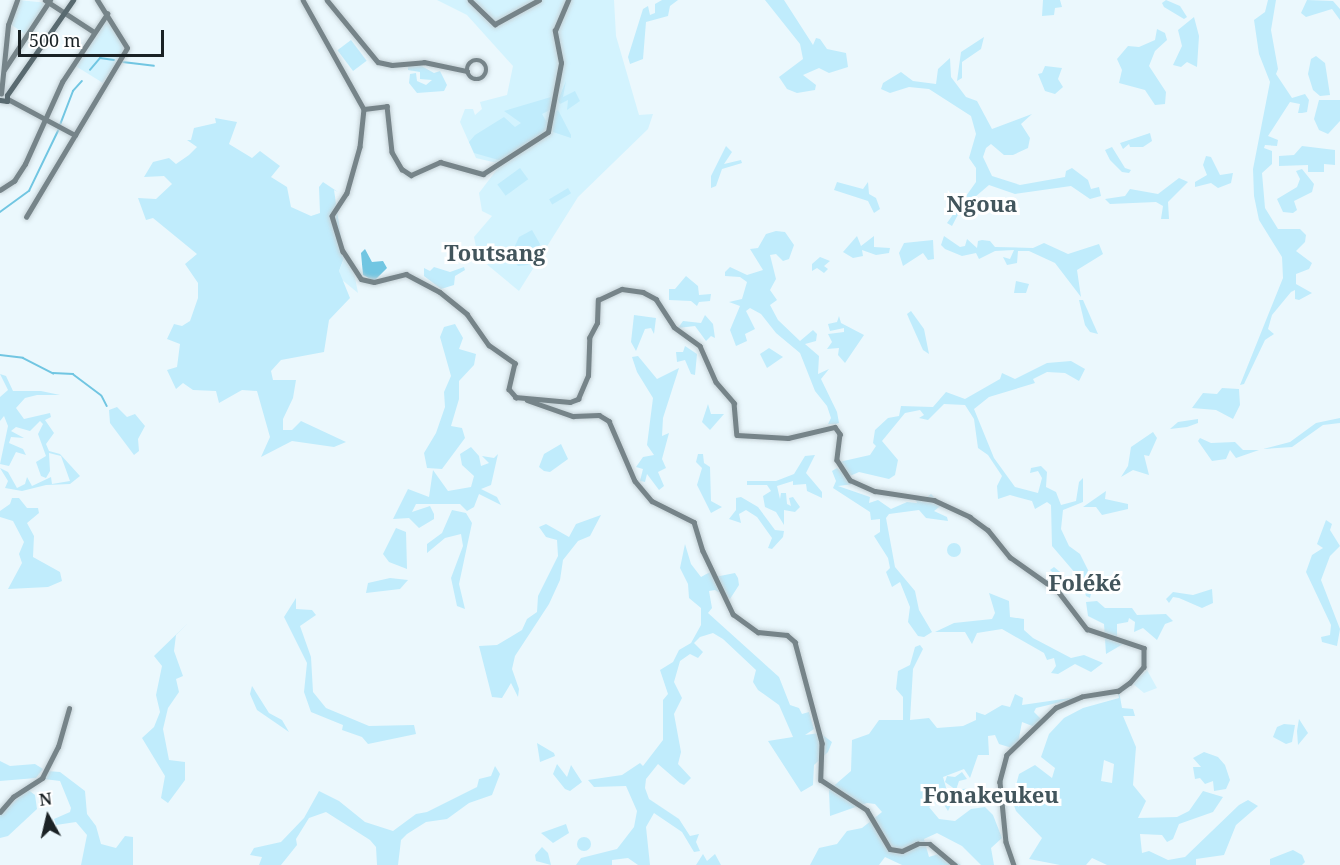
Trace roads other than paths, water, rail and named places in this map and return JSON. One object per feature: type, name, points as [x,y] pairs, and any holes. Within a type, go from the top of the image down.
[{"type":"main road","points":[[3,99],[72,0]]},
{"type":"street","points":[[6,0],[15,2],[8,25],[2,72],[3,99],[75,135]]},
{"type":"street","points":[[26,217],[127,48],[97,0]]},
{"type":"street","points":[[303,0],[364,109],[360,147],[349,188],[332,216],[343,251],[361,279],[374,282],[406,274],[440,292],[467,314],[489,345],[515,363],[509,389],[515,397],[573,416],[599,415],[609,421],[635,481],[656,504],[694,522],[703,551],[733,614],[760,633],[787,635],[795,642],[822,743],[821,780],[867,810],[890,849],[902,851],[917,844],[930,844],[955,865]]},
{"type":"street","points":[[327,0],[378,62],[392,65],[424,62],[467,71],[478,80],[485,76],[487,68],[475,60],[467,71]]},
{"type":"street","points":[[470,0],[493,24],[538,0]]},
{"type":"street","points":[[364,109],[387,106],[392,152],[408,174],[440,162],[477,174],[487,172],[550,129],[554,85],[561,63],[555,31],[568,0]]},
{"type":"street","points":[[2,72],[48,1],[94,32]]},
{"type":"street","points":[[0,190],[20,174],[62,82],[107,14]]},
{"type":"street","points":[[515,397],[570,402],[578,399],[587,381],[589,338],[597,323],[598,300],[627,288],[643,292],[659,303],[674,327],[700,346],[716,382],[734,404],[737,435],[788,438],[835,427],[840,434],[837,460],[850,480],[875,491],[934,501],[970,516],[988,530],[1010,557],[1058,591],[1087,628],[1144,648],[1144,667],[1131,683],[1119,691],[1082,697],[1056,708],[1005,759],[1001,789],[1006,842],[1014,865]]},
{"type":"street","points":[[0,812],[20,791],[40,779],[58,747],[69,709]]},
{"type":"water","points":[[365,249],[372,262],[383,261],[387,268],[374,281],[363,275],[361,253]]},
{"type":"waterway","points":[[90,70],[100,58],[114,60]]},
{"type":"waterway","points":[[123,62],[154,66]]},
{"type":"waterway","points":[[60,125],[73,91],[82,81]]},
{"type":"waterway","points":[[0,212],[29,191],[59,129]]},
{"type":"waterway","points":[[0,355],[23,358],[53,373],[73,374],[101,395]]},
{"type":"waterway","points":[[102,396],[107,406]]},
{"type":"district","name":"Ngoua","points":[[982,204]]},
{"type":"district","name":"Toutsang","points":[[495,253]]},
{"type":"district","name":"Foléké","points":[[1085,583]]},
{"type":"district","name":"Fonakeukeu","points":[[991,795]]}]
